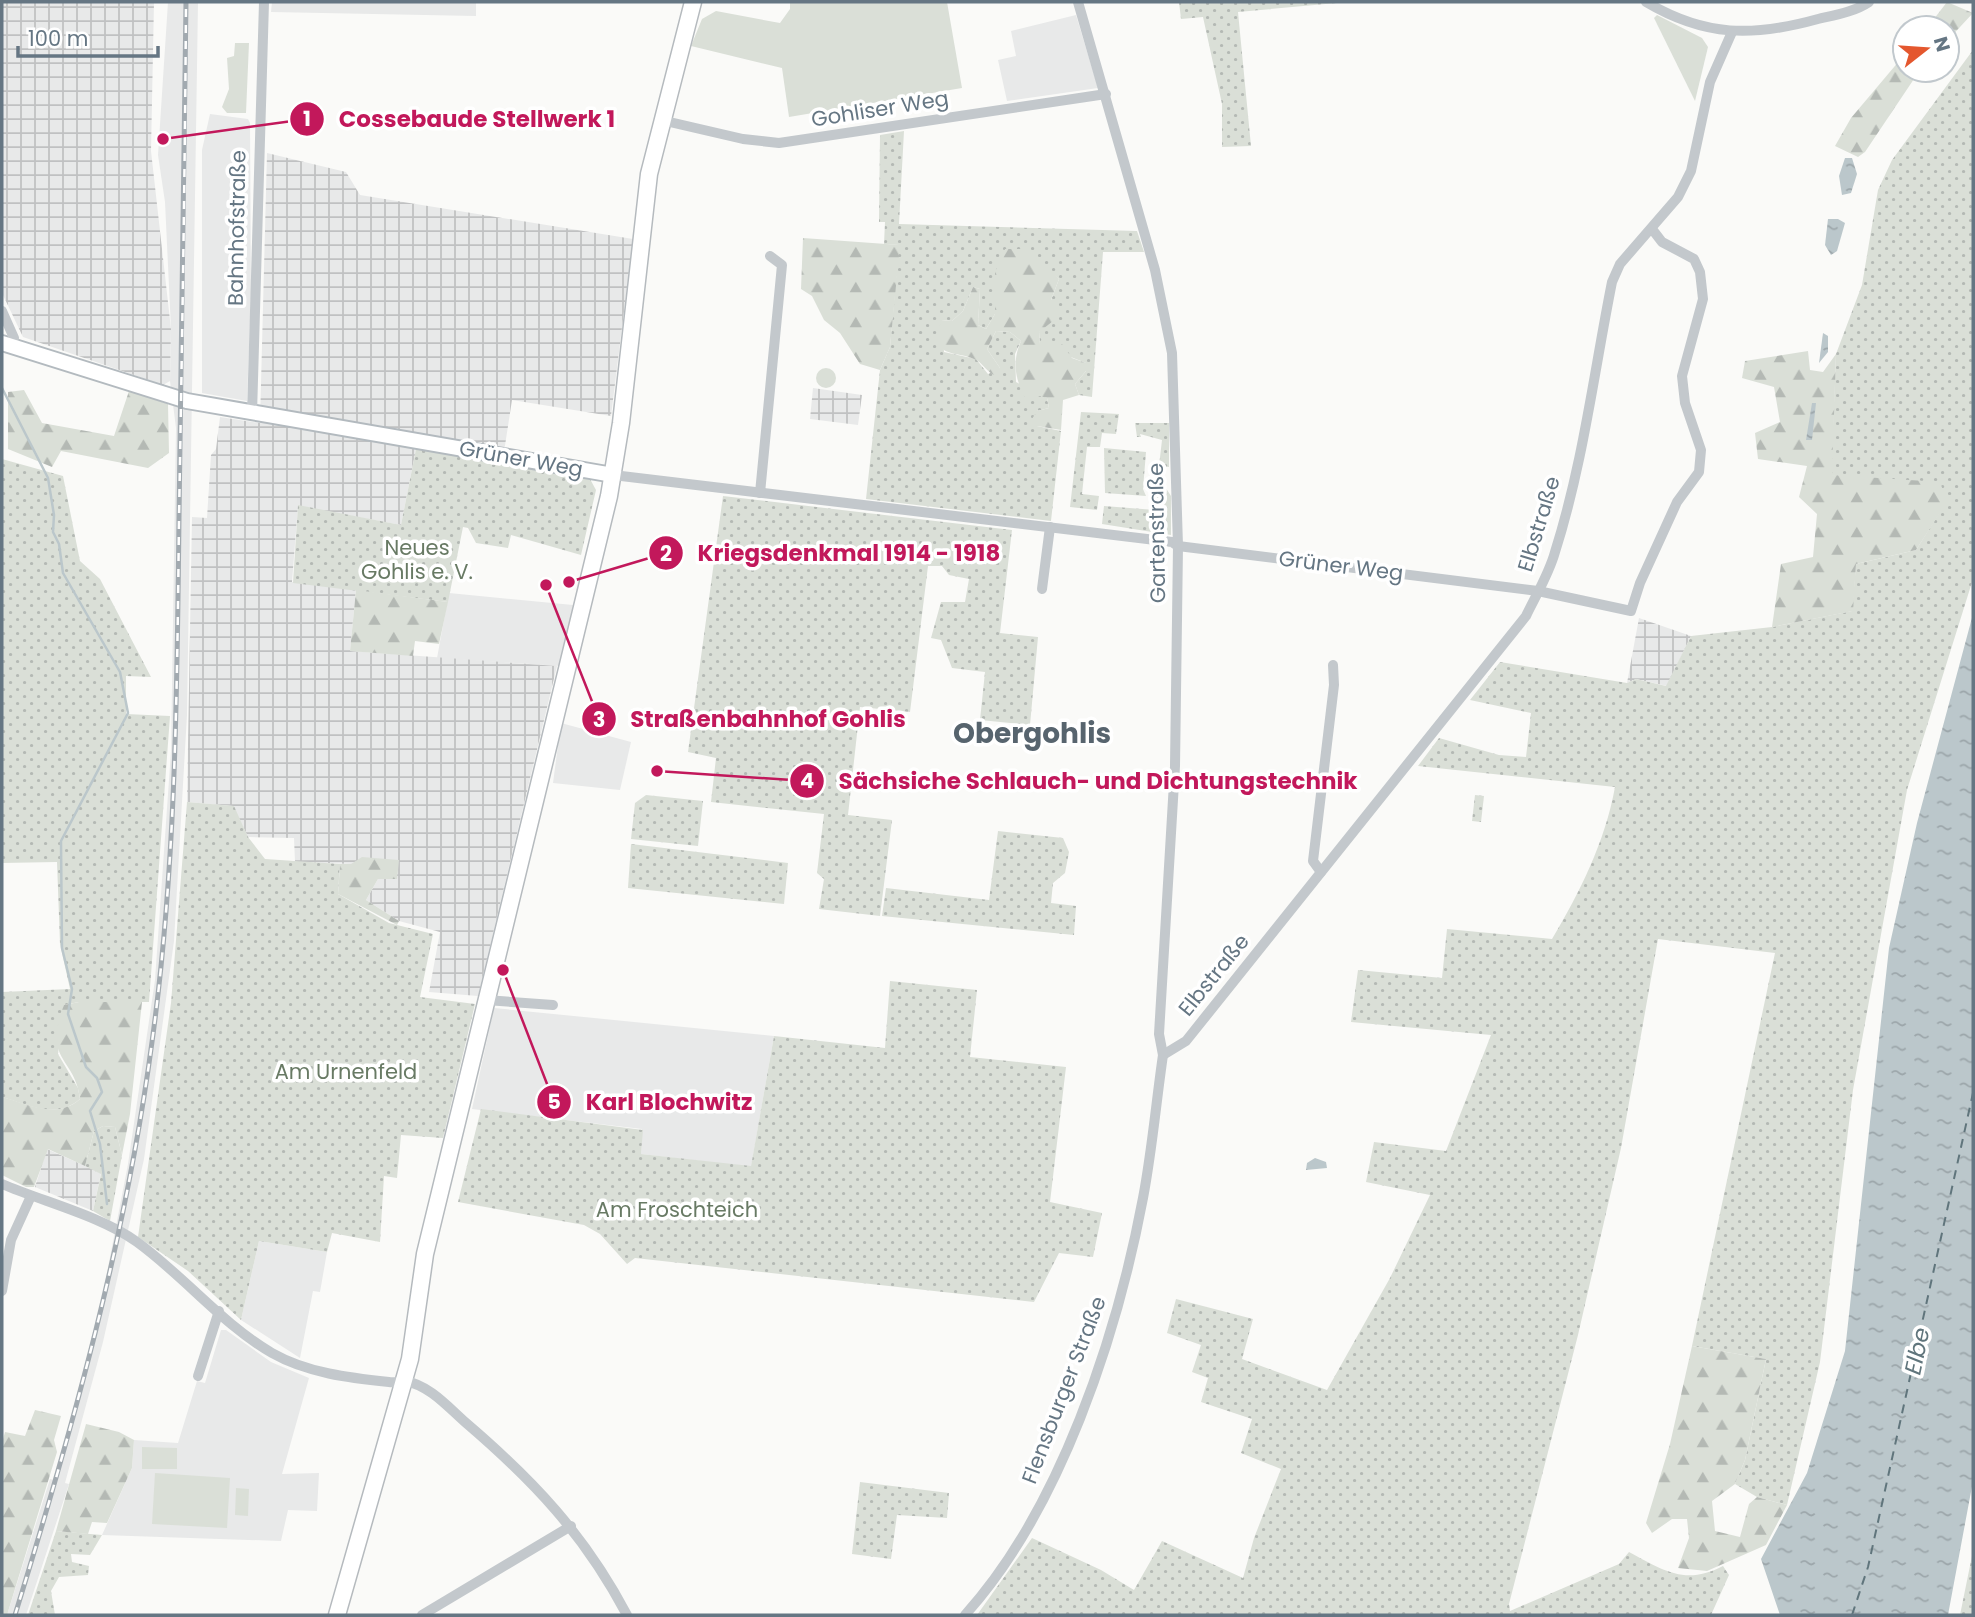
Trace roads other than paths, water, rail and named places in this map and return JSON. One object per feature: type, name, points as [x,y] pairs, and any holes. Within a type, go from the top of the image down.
[{"type":"main road","points":[[337,1615],[404,1381],[425,1254],[613,475],[649,174],[693,2]]},
{"type":"street","name":"Bahnhofstraße","points":[[252,414],[264,2]]},
{"type":"street","name":"Gartenstraße","points":[[1078,2],[1107,94],[1156,270],[1172,353],[1178,546],[1175,766],[1159,1034],[1163,1055],[1160,1075]]},
{"type":"street","points":[[1646,2],[1708,28],[1732,32],[1802,24],[1869,2]]},
{"type":"street","name":"Elbstraße","points":[[1163,1055],[1186,1041],[1526,616],[1555,555],[1584,440],[1612,282],[1620,264],[1678,197],[1691,171],[1710,82],[1732,32]]},
{"type":"street","name":"Gohliser Weg","points":[[662,120],[743,139],[779,143],[1107,94]]},
{"type":"street","name":"Grüner Weg","points":[[7,345],[187,401],[613,475],[1172,542],[1178,546],[1538,591],[1632,611],[1640,583],[1677,502],[1699,472],[1701,450],[1685,403],[1682,376],[1703,299],[1700,272],[1694,259],[1662,242],[1652,229]]},
{"type":"street","points":[[760,494],[782,265],[770,256]]},
{"type":"street","points":[[2,312],[15,338],[7,345]]},
{"type":"street","points":[[1042,589],[1050,527]]},
{"type":"street","points":[[1321,872],[1313,861],[1334,685],[1333,665]]},
{"type":"street","points":[[486,1000],[553,1005]]},
{"type":"street","name":"Flensburger Straße","points":[[965,1615],[990,1587],[1031,1523],[1075,1425],[1100,1359],[1122,1292],[1143,1196],[1160,1075]]},
{"type":"street","points":[[2,1184],[112,1228],[135,1241],[266,1349],[308,1368],[393,1383],[404,1381],[428,1390],[523,1472],[571,1526],[627,1615]]},
{"type":"street","points":[[2,1291],[12,1240],[31,1196]]},
{"type":"street","points":[[198,1376],[219,1311]]},
{"type":"street","points":[[422,1615],[571,1526]]},
{"type":"water","points":[[1845,158],[1852,158],[1857,174],[1851,193],[1842,195],[1839,176]]},
{"type":"water","points":[[1828,219],[1838,219],[1845,223],[1837,251],[1831,255],[1825,245]]},
{"type":"water","points":[[1823,333],[1828,336],[1828,352],[1819,363]]},
{"type":"water","points":[[1812,403],[1816,403],[1812,440],[1806,440]]},
{"type":"water","name":"Elbe","points":[[1973,614],[1973,1481],[1948,1615],[1780,1615],[1761,1559],[1807,1473],[1845,1351],[1889,948],[1917,823]]},
{"type":"water","points":[[1315,1158],[1326,1162],[1327,1168],[1306,1170],[1307,1163]]},
{"type":"waterway","points":[[2,388],[48,478],[54,515],[53,532],[59,544],[63,573],[120,672],[128,713],[61,841],[62,948],[72,989],[68,1014],[86,1067],[97,1078],[102,1092],[90,1111],[100,1144],[107,1204]]},
{"type":"railway","points":[[15,1615],[77,1403],[113,1260],[141,1115],[160,977],[171,846],[176,715],[186,2]]},
{"type":"place","name":"Cossebaude Stellwerk 1","points":[[163,139]]},
{"type":"place","name":"Kriegsdenkmal 1914 - 1918","points":[[569,582]]},
{"type":"place","name":"Straßenbahnhof Gohlis","points":[[546,585]]},
{"type":"place","name":"Sächsiche Schlauch- und Dichtungstechnik","points":[[657,771]]},
{"type":"place","name":"Karl Blochwitz","points":[[503,970]]},
{"type":"district","name":"Obergohlis","points":[[1032,733]]},
{"type":"park label","name":"Neues Gohlis e. V.","points":[[417,560]]},
{"type":"park label","name":"Am Urnenfeld","points":[[346,1072]]},
{"type":"park label","name":"Am Froschteich","points":[[677,1210]]}]
